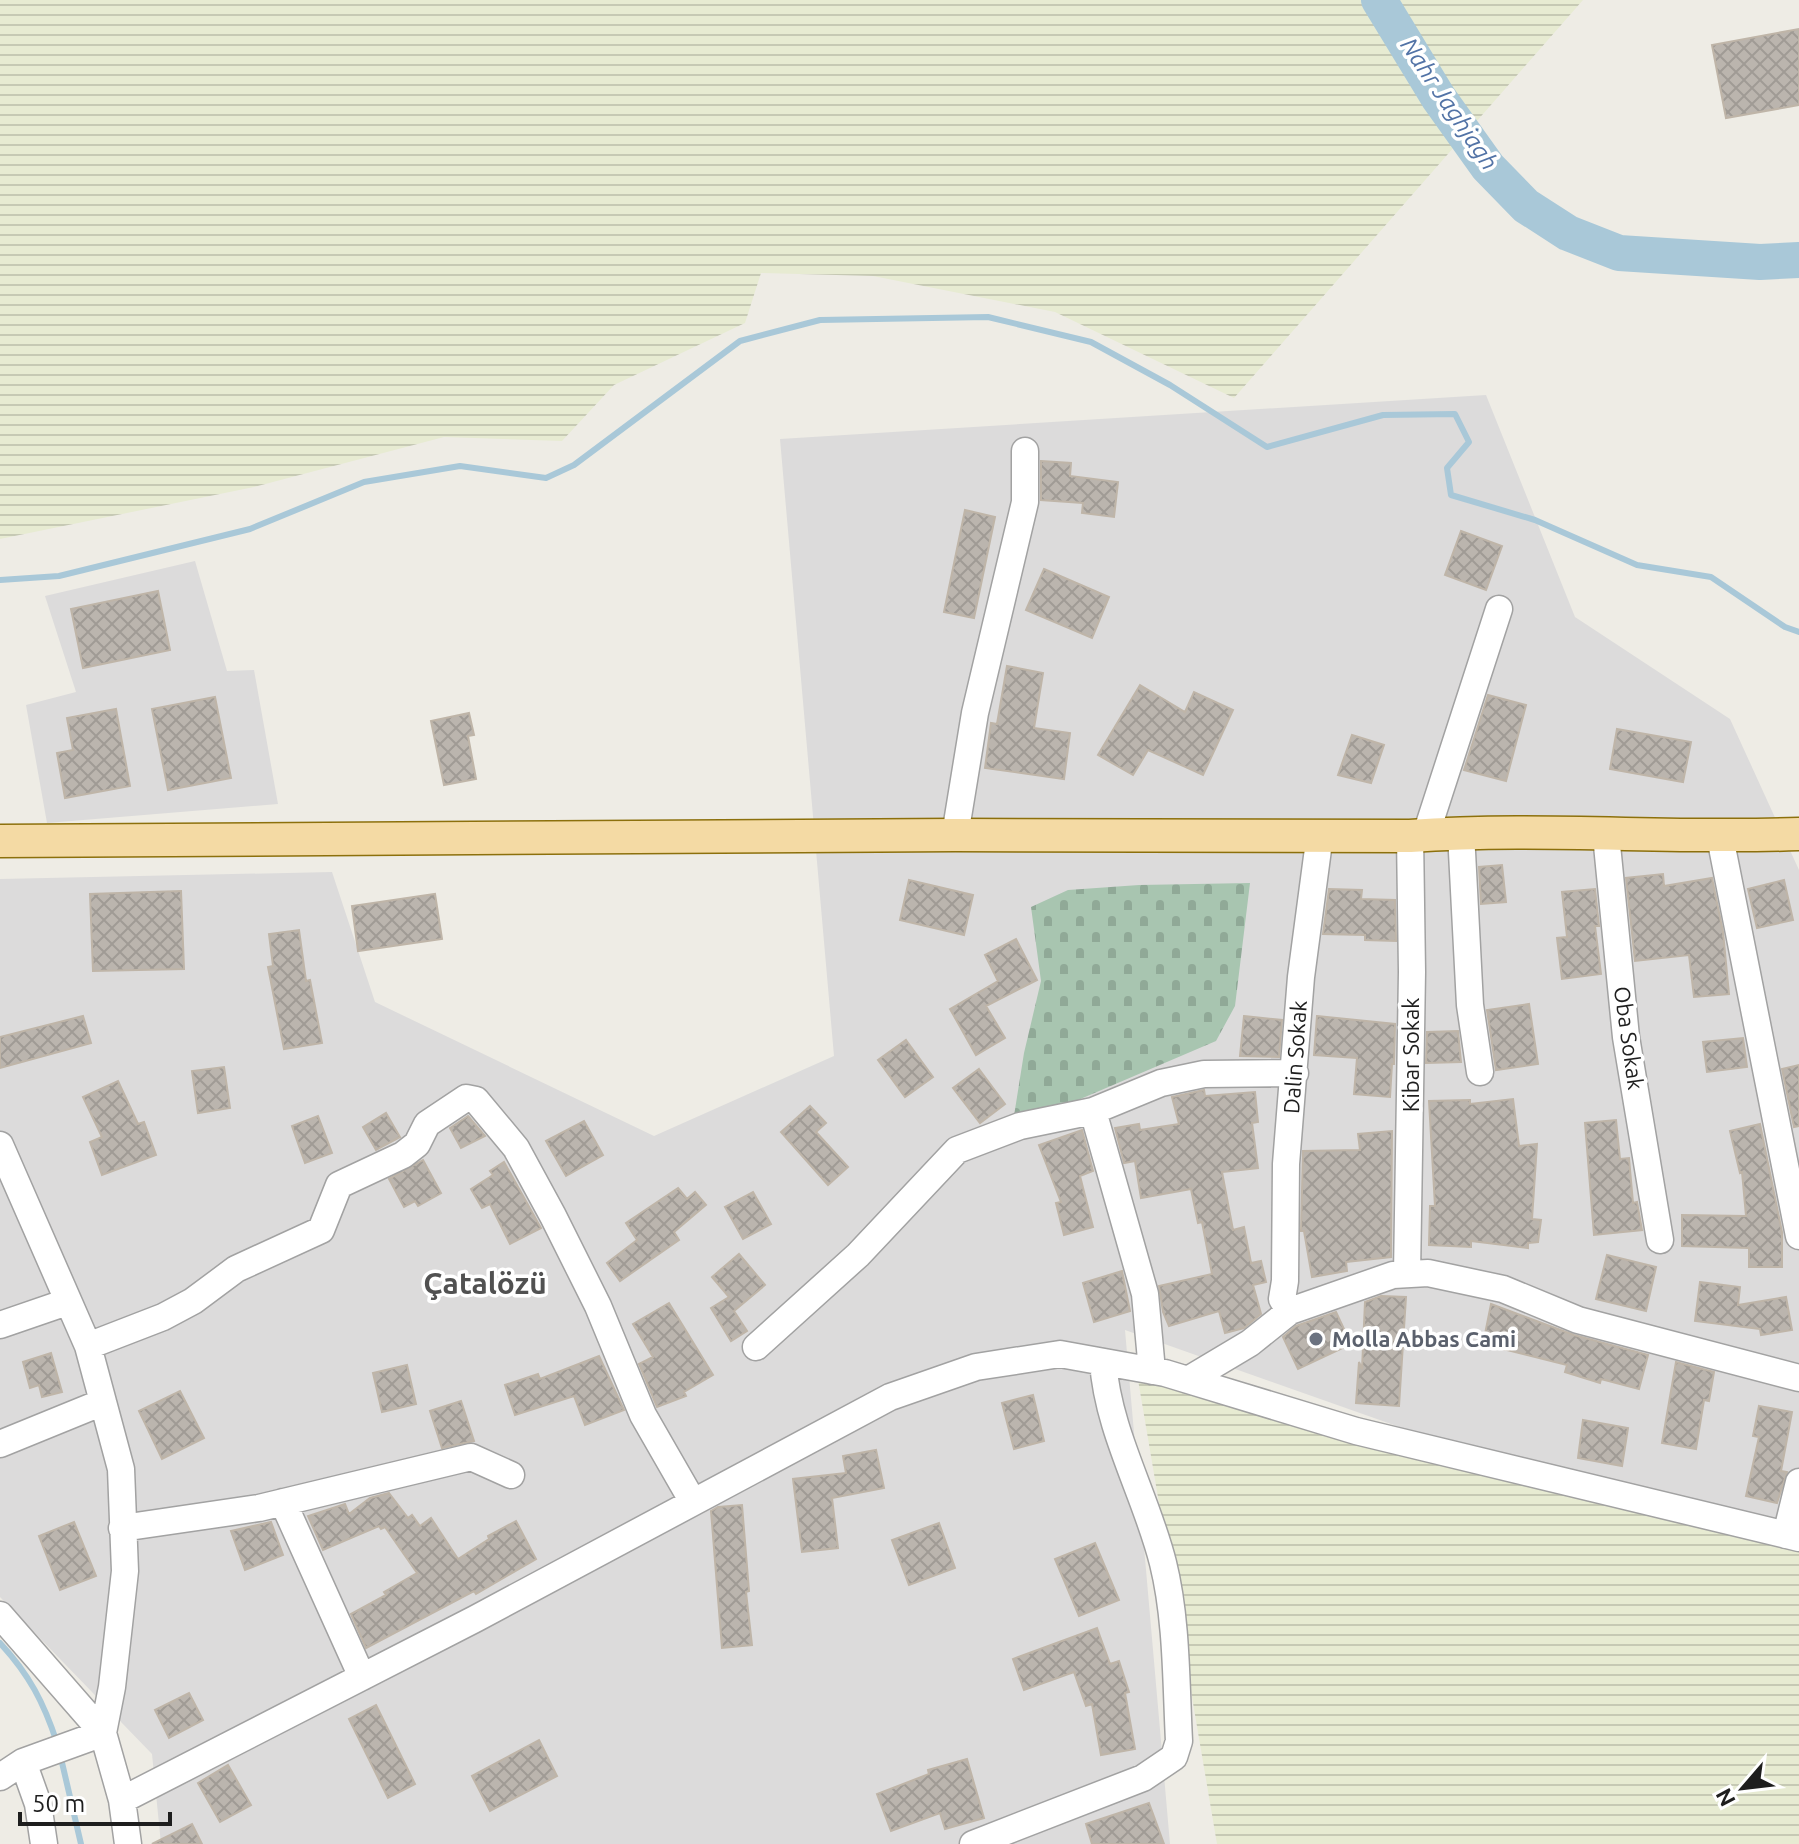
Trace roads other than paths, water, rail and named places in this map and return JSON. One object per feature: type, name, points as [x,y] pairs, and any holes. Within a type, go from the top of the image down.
[{"type":"main road","points":[[0,841],[1461,833],[1720,837],[1799,834]]},
{"type":"street","points":[[955,835],[975,713],[1025,502],[1025,451]]},
{"type":"street","name":"Kibar Sokak","points":[[1407,1274],[1411,1002],[1418,835],[1499,609]]},
{"type":"street","points":[[1461,833],[1470,1005],[1480,1072]]},
{"type":"street","name":"Dalin Sokak","points":[[1290,1311],[1282,1299],[1285,1281],[1286,1164],[1301,977],[1320,834]]},
{"type":"street","name":"Oba Sokak","points":[[1606,835],[1626,1037],[1660,1240]]},
{"type":"street","points":[[1720,837],[1799,1236]]},
{"type":"street","points":[[756,1347],[858,1255],[957,1150],[1020,1126],[1093,1111],[1161,1083],[1204,1074],[1295,1073]]},
{"type":"street","points":[[88,1346],[163,1317],[193,1301],[236,1269],[321,1230],[339,1185],[403,1155],[417,1144],[427,1124],[466,1098],[476,1100],[516,1148],[553,1216],[598,1306],[643,1415],[693,1502]]},
{"type":"street","points":[[1093,1111],[1145,1294],[1152,1371]]},
{"type":"street","points":[[0,1145],[88,1346],[121,1469],[125,1571],[112,1687],[103,1733]]},
{"type":"street","points":[[1188,1380],[1250,1343],[1290,1311],[1393,1275],[1428,1273],[1503,1289],[1578,1320],[1799,1378]]},
{"type":"street","points":[[0,1325],[67,1302]]},
{"type":"street","points":[[122,1800],[362,1677],[890,1397],[976,1367],[1060,1354],[1152,1371],[1356,1431],[1792,1536],[1799,1482]]},
{"type":"street","points":[[973,1844],[1143,1778],[1174,1757],[1179,1741],[1174,1643],[1164,1565],[1118,1431],[1104,1379],[1103,1362]]},
{"type":"street","points":[[0,1444],[103,1402]]},
{"type":"street","points":[[122,1528],[283,1502],[471,1457],[511,1475]]},
{"type":"street","points":[[283,1502],[362,1677]]},
{"type":"street","points":[[0,1615],[103,1733],[122,1800],[128,1844]]},
{"type":"street","points":[[44,1844],[38,1804],[7,1771],[103,1733]]},
{"type":"waterway","name":"Nahr Jaghjagh","points":[[1379,0],[1438,97],[1488,167],[1526,206],[1568,233],[1619,253],[1760,262],[1799,260]]},
{"type":"waterway","points":[[0,580],[59,576],[250,529],[364,482],[460,466],[546,478],[574,465],[740,341],[820,320],[988,317],[1091,342],[1170,385],[1267,447],[1383,415],[1455,414],[1469,442],[1447,468],[1451,495],[1535,520],[1637,565],[1711,577],[1785,627],[1799,632]]},
{"type":"waterway","points":[[0,1643],[34,1690],[57,1743]]},
{"type":"waterway","points":[[60,1754],[81,1844]]},
{"type":"place","name":"Molla Abbas Cami","points":[[1316,1339]]},
{"type":"district","name":"Çatalözü","points":[[485,1284]]}]
